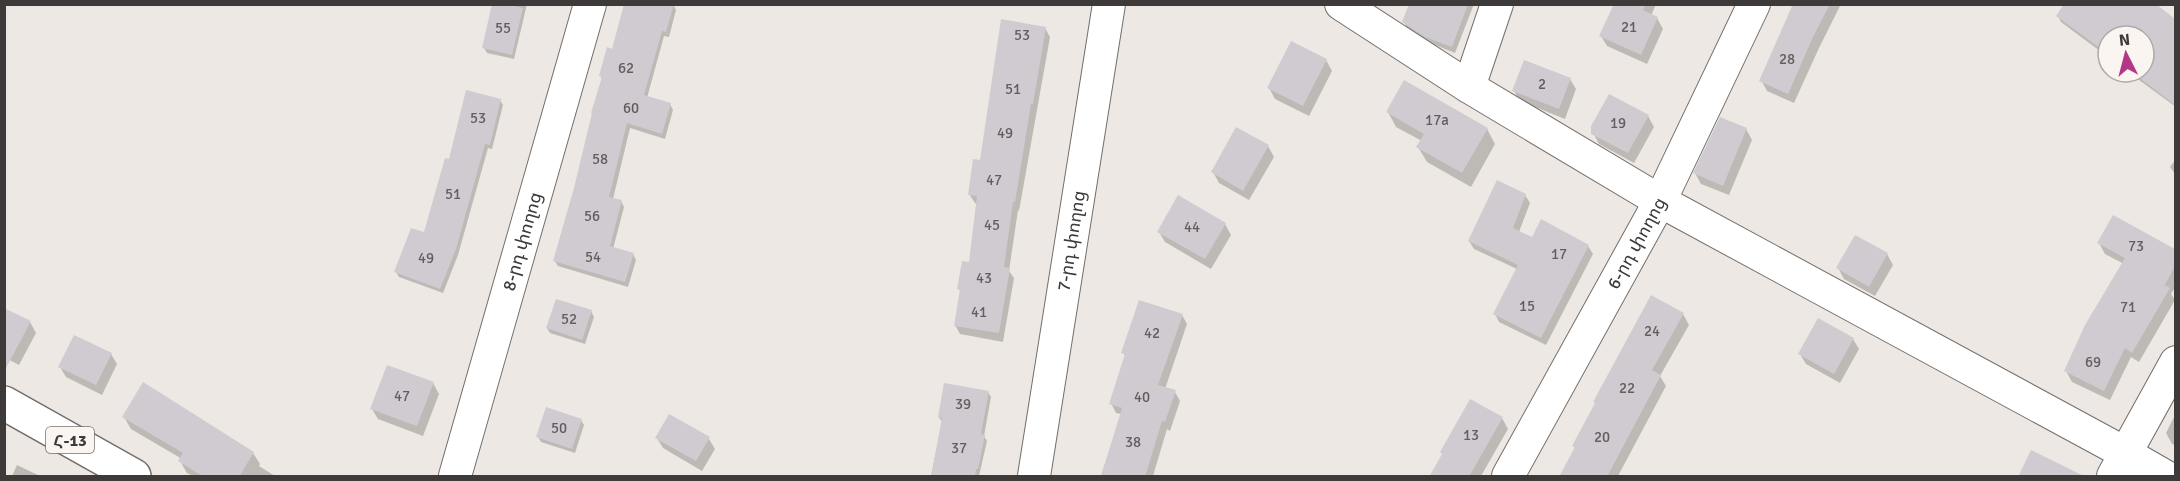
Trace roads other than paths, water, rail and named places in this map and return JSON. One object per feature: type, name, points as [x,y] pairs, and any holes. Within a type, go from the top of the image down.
[{"type":"main road","name":"Հ-13","points":[[4,403],[121,473]]},
{"type":"street","name":"8-րդ փողոց","points":[[455,477],[590,4]]},
{"type":"street","name":"7-րդ փողոց","points":[[1034,477],[1109,4]]},
{"type":"street","points":[[1341,4],[1469,87],[1660,201],[2119,465],[2165,477]]},
{"type":"street","points":[[1469,87],[1497,4]]},
{"type":"street","name":"6-րդ փողոց","points":[[1508,477],[1660,201],[1754,4]]},
{"type":"street","points":[[2119,465],[2175,362]]}]
